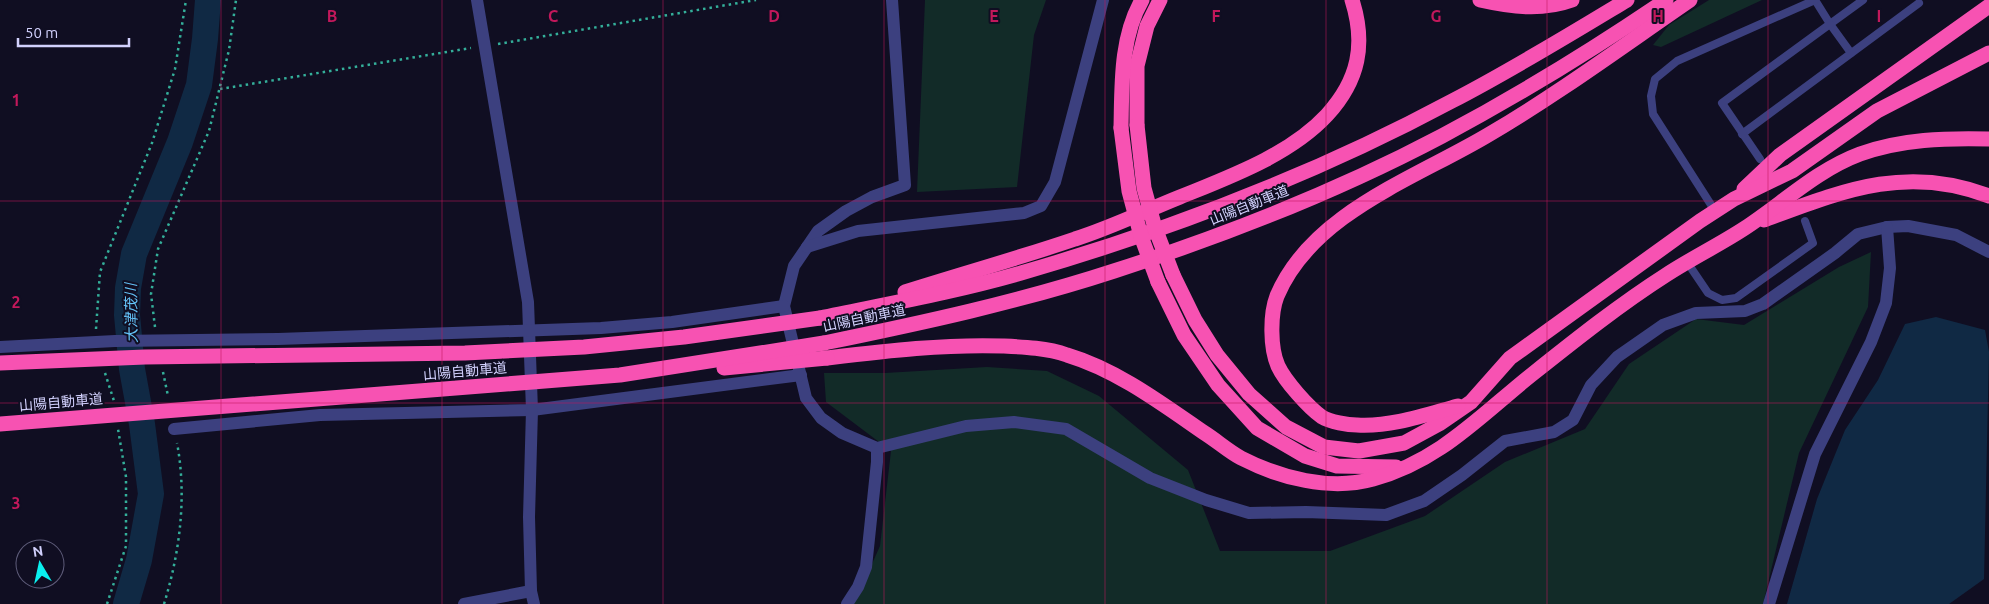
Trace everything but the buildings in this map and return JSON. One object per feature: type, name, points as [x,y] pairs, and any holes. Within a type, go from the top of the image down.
[{"type":"highway","points":[[1142,0],[1136,10],[1123,61],[1121,128],[1129,191],[1141,236],[1158,282],[1184,335],[1218,386],[1257,428],[1305,456],[1337,466],[1405,467]]},
{"type":"highway","points":[[1160,0],[1147,26],[1137,66],[1137,125],[1144,188],[1155,228],[1173,275],[1195,320],[1217,355],[1249,394],[1286,427],[1324,447],[1359,451],[1404,443],[1439,424],[1471,402],[1510,358],[1715,211],[1734,199],[1792,171],[1877,111],[1989,53]]},
{"type":"highway","points":[[820,318],[1077,239],[1237,174],[1294,142],[1327,115],[1345,90],[1356,69],[1360,36],[1352,0]]},
{"type":"highway","points":[[1480,0],[1526,8],[1560,4],[1572,0]]},
{"type":"highway","name":"山陽自動車道","points":[[0,363],[145,357],[465,353],[584,347],[820,318],[931,295],[1020,273],[1116,244],[1230,203],[1344,154],[1452,101],[1627,0]]},
{"type":"highway","name":"山陽自動車道","points":[[0,424],[620,375],[824,343],[958,315],[1040,294],[1132,265],[1256,220],[1352,180],[1440,137],[1525,90],[1614,35],[1666,0]]},
{"type":"highway","points":[[1471,402],[1386,424],[1355,425],[1324,418],[1291,384],[1278,366],[1273,341],[1272,316],[1276,298],[1286,278],[1301,257],[1319,238],[1353,211],[1488,135],[1577,78],[1690,0]]},
{"type":"highway","points":[[1734,199],[1780,155],[1989,6]]},
{"type":"highway","points":[[620,375],[778,364],[911,348],[980,345],[1026,347],[1067,354],[1120,378],[1157,400],[1241,457],[1288,477],[1339,485],[1374,479],[1405,467],[1440,449],[1473,425],[1527,379],[1619,306],[1687,262],[1745,228],[1806,183],[1859,155],[1902,143],[1945,138],[1989,140]]},
{"type":"highway","points":[[1745,228],[1814,201],[1871,185],[1921,180],[1968,188],[1989,196]]},
{"type":"street","points":[[477,0],[528,302],[532,410],[529,517],[531,590],[534,604]]},
{"type":"street","points":[[892,0],[905,185],[872,197],[846,211],[818,231],[794,266],[784,306],[806,398],[821,418],[842,433],[877,448],[966,426],[1014,422],[1066,429],[1150,478],[1206,500],[1249,513],[1306,512],[1386,516],[1424,501],[1462,475],[1505,441],[1554,432],[1573,420],[1591,385],[1617,357],[1662,325],[1696,313],[1746,312],[1763,304],[1835,253],[1858,234],[1888,227],[1908,226],[1956,235],[1989,252]]},
{"type":"street","points":[[808,246],[858,231],[1024,213],[1041,206],[1055,182],[1103,0]]},
{"type":"street","points":[[1769,604],[1815,454],[1871,342],[1886,303],[1890,268],[1888,227]]},
{"type":"street","points":[[0,348],[115,341],[278,339],[601,328],[672,322],[784,306]]},
{"type":"street","points":[[174,429],[320,415],[532,410],[801,375]]},
{"type":"street","points":[[847,604],[858,587],[866,567],[878,462],[877,448]]},
{"type":"street","points":[[464,604],[531,590]]},
{"type":"lane","points":[[1715,211],[1653,114],[1651,96],[1655,79],[1677,61],[1815,0],[1851,53]]},
{"type":"lane","points":[[1760,160],[1722,103],[1863,0]]},
{"type":"lane","points":[[1742,134],[1919,3]]},
{"type":"lane","points":[[1687,262],[1708,293],[1722,300],[1736,298],[1813,243],[1805,221]]},
{"type":"path","points":[[98,342],[95,328],[100,272],[152,143],[175,69],[186,0]]},
{"type":"path","points":[[154,340],[151,294],[158,249],[209,131],[229,50],[236,0]]},
{"type":"path","points":[[162,367],[169,402]]},
{"type":"path","points":[[104,368],[115,409]]},
{"type":"path","points":[[107,604],[126,546],[126,476],[118,428]]},
{"type":"path","points":[[164,604],[171,580],[179,536],[182,501],[178,450],[174,429]]},
{"type":"green space","points":[[925,0],[1046,0],[1034,35],[1017,187],[917,192]]},
{"type":"green space","points":[[1709,0],[1762,0],[1661,47],[1653,45],[1669,25]]},
{"type":"green space","points":[[1871,252],[1868,307],[1799,453],[1763,604],[854,604],[880,546],[891,451],[826,402],[824,373],[885,373],[987,367],[1047,371],[1099,396],[1188,470],[1220,551],[1330,551],[1425,516],[1505,462],[1585,429],[1629,364],[1696,319],[1744,325],[1839,267]]},
{"type":"water","points":[[1936,317],[1985,330],[1989,352],[1984,579],[1949,604],[1787,604],[1817,499],[1845,430],[1878,380],[1905,324]]},
{"type":"waterway","name":"大津茂川","points":[[126,604],[139,560],[151,494],[142,424],[132,369],[127,315],[128,288],[134,254],[180,142],[199,85],[208,0]]}]
